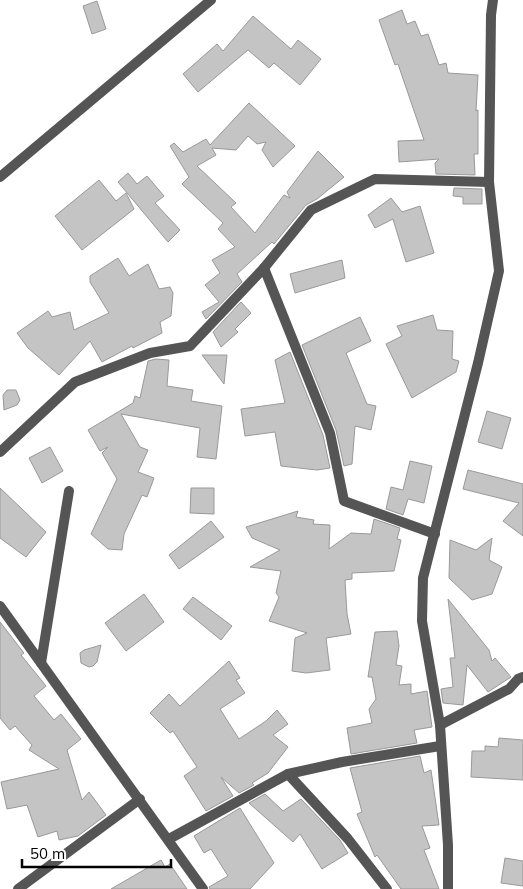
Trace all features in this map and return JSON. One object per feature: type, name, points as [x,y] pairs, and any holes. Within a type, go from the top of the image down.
[{"type":"street","points":[[0,177],[211,0]]},
{"type":"street","points":[[448,889],[448,844],[440,725],[422,621],[423,578],[478,363],[498,271],[488,182],[491,15],[493,0]]},
{"type":"street","points":[[0,452],[75,382],[150,353],[190,346],[264,268],[311,210],[375,179],[488,182]]},
{"type":"street","points":[[264,268],[330,433],[344,501],[435,534]]},
{"type":"street","points":[[41,663],[68,491]]},
{"type":"street","points":[[0,606],[169,839],[203,889]]},
{"type":"street","points":[[440,725],[510,690],[518,679],[523,677]]},
{"type":"street","points":[[169,839],[288,774],[342,762],[440,746]]},
{"type":"street","points":[[288,774],[348,839],[387,889]]},
{"type":"street","points":[[18,889],[140,799]]},
{"type":"building","points":[[97,1],[106,29],[92,34],[83,6]]},
{"type":"building","points":[[402,10],[407,24],[415,21],[421,36],[428,34],[439,65],[446,63],[448,73],[478,75],[476,111],[478,110],[478,154],[474,154],[475,175],[436,174],[435,163],[439,159],[399,162],[398,141],[424,140],[398,64],[395,65],[379,20]]},
{"type":"building","points":[[253,16],[291,49],[298,40],[321,59],[300,85],[274,63],[269,68],[248,50],[198,92],[183,74],[217,44],[223,51]]},
{"type":"building","points":[[249,103],[295,146],[273,167],[262,150],[266,142],[257,144],[248,136],[236,150],[212,148],[216,155],[197,166],[236,203],[231,207],[255,233],[284,195],[290,198],[287,192],[318,151],[344,177],[317,199],[306,205],[274,244],[272,242],[237,274],[242,282],[206,319],[202,312],[219,302],[205,285],[220,273],[212,260],[235,247],[218,229],[223,223],[182,184],[189,177],[170,146],[174,143],[183,152],[206,139],[210,145]]},
{"type":"building","points":[[128,173],[137,184],[147,176],[164,196],[155,203],[180,230],[168,242],[118,182]]},
{"type":"building","points":[[99,180],[116,201],[126,193],[134,209],[82,250],[55,216]]},
{"type":"building","points":[[454,188],[482,189],[482,204],[463,204],[463,197],[453,196]]},
{"type":"building","points":[[391,198],[402,212],[420,206],[434,253],[406,262],[393,219],[375,228],[368,215]]},
{"type":"building","points":[[118,258],[129,276],[148,264],[159,289],[170,287],[173,293],[171,316],[160,322],[162,333],[102,362],[90,341],[59,375],[28,348],[17,333],[48,311],[52,317],[70,312],[74,330],[109,313],[90,282],[90,276]]},
{"type":"building","points":[[342,260],[345,278],[295,293],[290,274]]},
{"type":"building","points":[[241,302],[251,313],[235,329],[238,332],[221,347],[213,332]]},
{"type":"building","points":[[433,315],[437,330],[453,331],[452,359],[459,361],[456,372],[412,398],[386,344],[402,336],[397,326]]},
{"type":"building","points":[[360,317],[371,341],[346,353],[367,404],[376,406],[371,430],[355,426],[352,464],[344,466],[336,430],[302,345]]},
{"type":"building","points":[[290,352],[323,435],[330,468],[317,470],[281,466],[275,432],[245,436],[241,409],[285,403],[275,360]]},
{"type":"building","points":[[202,355],[227,355],[224,384]]},
{"type":"building","points":[[156,359],[169,360],[167,386],[193,390],[191,401],[222,406],[216,459],[197,457],[200,428],[121,414],[140,447],[148,450],[138,472],[154,478],[147,497],[142,495],[124,534],[122,550],[108,549],[91,534],[117,479],[102,453],[108,447],[100,451],[88,430],[133,403],[135,396],[140,398],[148,361]]},
{"type":"building","points":[[7,390],[16,390],[20,400],[17,405],[4,410],[3,395]]},
{"type":"building","points":[[487,411],[511,418],[502,449],[478,442]]},
{"type":"building","points":[[50,447],[63,471],[42,483],[29,458]]},
{"type":"building","points":[[410,461],[432,466],[424,503],[408,499],[403,515],[386,509],[391,487],[403,490]]},
{"type":"building","points":[[468,470],[523,484],[523,536],[503,521],[519,503],[463,489]]},
{"type":"building","points":[[0,488],[46,532],[26,557],[0,538]]},
{"type":"building","points":[[191,488],[214,488],[214,514],[190,513]]},
{"type":"building","points":[[298,511],[296,517],[314,520],[313,524],[330,525],[329,549],[351,533],[371,534],[374,519],[400,528],[397,539],[401,540],[394,571],[352,573],[352,579],[345,580],[347,614],[351,634],[326,638],[330,670],[306,673],[292,671],[295,638],[307,633],[269,621],[279,597],[276,593],[281,571],[250,567],[280,550],[252,538],[246,527]]},
{"type":"building","points":[[211,521],[224,537],[179,569],[169,555]]},
{"type":"building","points":[[492,538],[489,560],[502,567],[492,594],[472,600],[449,578],[450,540],[476,550]]},
{"type":"building","points":[[144,594],[164,622],[126,651],[105,623]]},
{"type":"building","points":[[193,597],[232,626],[221,640],[183,609]]},
{"type":"building","points":[[448,599],[489,650],[492,661],[495,658],[511,677],[488,692],[467,665],[463,705],[443,703],[441,689],[453,687],[450,658],[455,658]]},
{"type":"building","points":[[0,622],[24,653],[21,655],[46,686],[34,696],[54,720],[61,714],[81,739],[67,750],[82,800],[89,792],[106,815],[78,836],[59,840],[57,831],[38,837],[27,805],[7,809],[1,782],[59,769],[29,750],[32,745],[15,726],[10,730],[0,718]]},
{"type":"building","points":[[397,631],[399,646],[396,665],[402,666],[399,685],[411,684],[411,694],[427,691],[432,727],[414,730],[417,743],[351,754],[347,728],[372,723],[369,709],[376,699],[372,677],[368,677],[375,632]]},
{"type":"building","points":[[101,645],[97,662],[93,666],[89,667],[81,663],[80,653]]},
{"type":"building","points":[[229,661],[240,678],[236,680],[245,693],[220,709],[239,739],[266,721],[277,710],[288,724],[273,735],[288,747],[268,773],[252,783],[254,785],[239,793],[221,777],[233,796],[206,811],[184,776],[197,767],[173,731],[170,733],[150,713],[169,694],[180,706]]},
{"type":"building","points":[[499,738],[523,740],[523,780],[471,777],[472,751],[485,751],[485,746],[498,747]]},
{"type":"building","points":[[420,756],[424,773],[431,770],[439,825],[422,826],[430,848],[424,850],[439,889],[401,889],[377,855],[375,857],[357,814],[362,812],[350,768]]},
{"type":"building","points":[[265,794],[283,811],[301,799],[340,840],[348,853],[322,869],[300,834],[293,842],[249,803]]},
{"type":"building","points":[[240,808],[274,863],[250,889],[210,889],[209,887],[228,876],[211,849],[204,853],[194,836]]},
{"type":"building","points":[[505,858],[523,861],[523,886],[501,883]]},
{"type":"building","points":[[161,860],[165,867],[170,864],[187,889],[111,889]]}]
